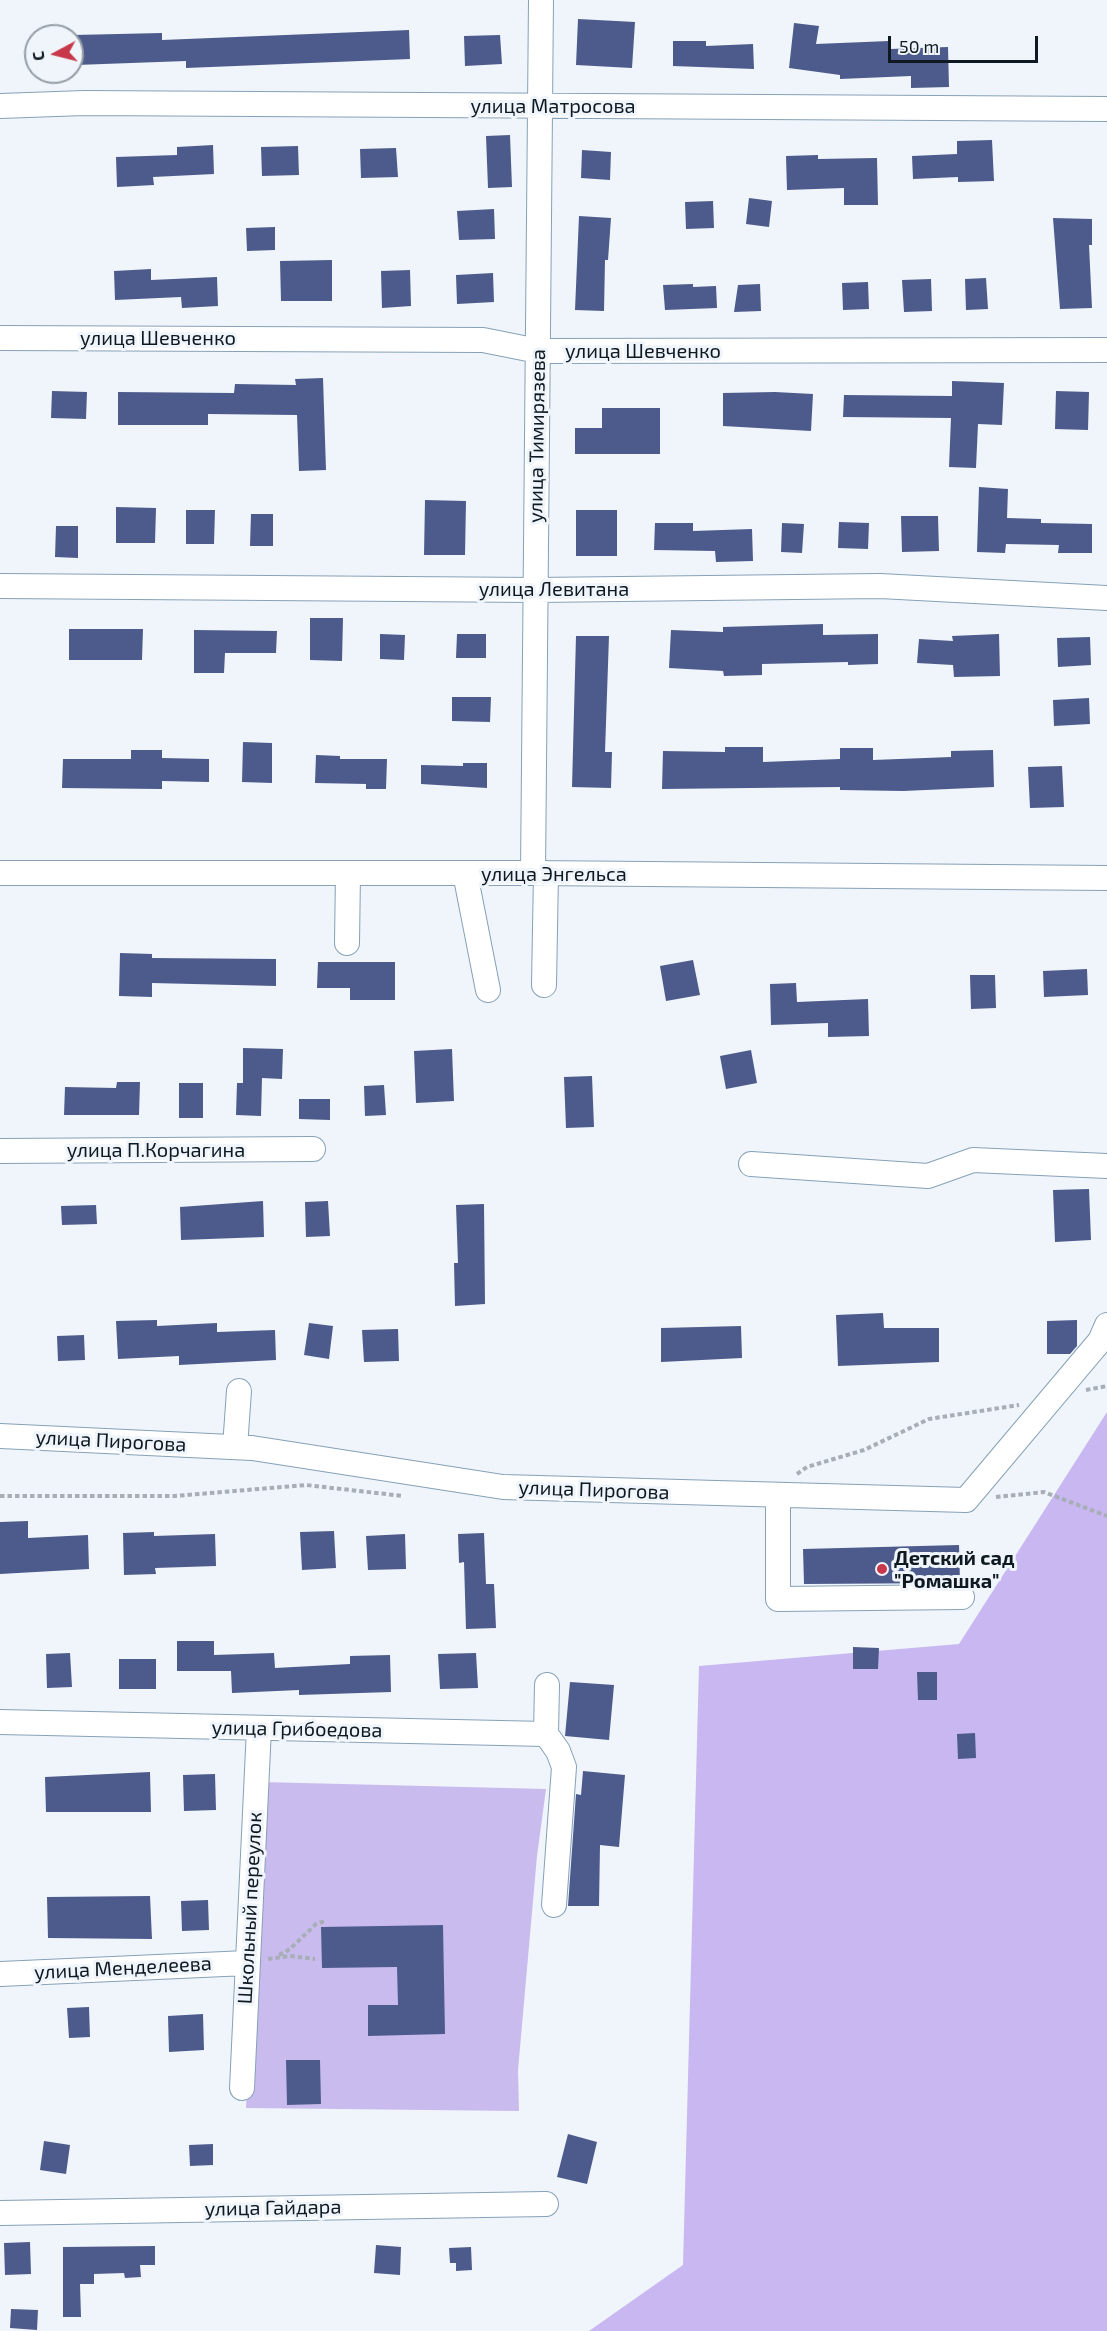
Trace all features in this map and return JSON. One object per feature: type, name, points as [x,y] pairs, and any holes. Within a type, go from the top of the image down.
[{"type":"street","name":"улица Тимирязева","points":[[542,0],[536,590],[539,873],[544,985]]},
{"type":"street","name":"улица Матросова","points":[[0,106],[96,103],[1107,109]]},
{"type":"street","name":"улица Шевченко","points":[[0,338],[483,340],[538,351],[1107,350]]},
{"type":"street","name":"улица Левитана","points":[[0,586],[536,590],[880,586],[1107,598]]},
{"type":"street","name":"улица Энгельса","points":[[0,873],[539,873],[1107,878]]},
{"type":"street","points":[[347,943],[348,873]]},
{"type":"street","points":[[465,873],[488,990]]},
{"type":"street","name":"улица П.Корчагина","points":[[0,1151],[312,1149]]},
{"type":"street","points":[[752,1164],[928,1176],[973,1160],[1107,1166]]},
{"type":"street","points":[[966,1500],[1101,1341],[1107,1325]]},
{"type":"street","points":[[235,1447],[238,1391]]},
{"type":"street","name":"улица Пирогова","points":[[0,1436],[235,1447],[503,1487],[966,1500]]},
{"type":"street","points":[[778,1496],[778,1599],[962,1597]]},
{"type":"street","points":[[547,1685],[546,1734],[558,1751],[564,1767],[554,1905]]},
{"type":"street","name":"улица Грибоедова","points":[[0,1722],[546,1734]]},
{"type":"street","name":"Школьный переулок","points":[[242,2088],[259,1728]]},
{"type":"street","name":"улица Менделеева","points":[[0,1974],[247,1963]]},
{"type":"street","name":"улица Гайдара","points":[[0,2212],[546,2204]]},
{"type":"path","points":[[778,1496],[783,1482],[807,1467],[864,1450],[929,1419],[1050,1401]]},
{"type":"path","points":[[0,1496],[175,1496],[306,1485],[409,1496]]},
{"type":"path","points":[[966,1500],[1044,1492],[1107,1516]]},
{"type":"path","points":[[276,1957],[290,1949],[316,1924],[325,1921]]},
{"type":"path","points":[[247,1963],[290,1956],[315,1959]]},
{"type":"shaded area","points":[[1107,1412],[1107,2331],[589,2331],[683,2265],[699,1666],[959,1644]]},
{"type":"shaded area","points":[[261,1782],[546,1789],[537,1856],[518,2070],[519,2111],[246,2108]]},
{"type":"building","points":[[578,19],[635,22],[632,68],[576,65]]},
{"type":"building","points":[[794,23],[819,26],[816,44],[889,41],[890,49],[948,47],[949,87],[911,88],[911,76],[840,79],[840,75],[789,68]]},
{"type":"building","points":[[409,30],[410,59],[186,68],[186,61],[84,65],[84,35],[162,33],[162,40]]},
{"type":"building","points":[[500,35],[502,64],[465,66],[464,36]]},
{"type":"building","points":[[673,41],[706,41],[706,46],[753,44],[754,69],[673,66]]},
{"type":"building","points":[[510,135],[512,187],[488,188],[486,136]]},
{"type":"building","points":[[992,140],[994,181],[958,182],[958,177],[913,179],[912,156],[957,154],[957,141]]},
{"type":"building","points":[[213,145],[214,174],[153,177],[154,185],[117,187],[116,157],[177,155],[177,147]]},
{"type":"building","points":[[298,146],[299,175],[262,176],[261,147]]},
{"type":"building","points":[[396,148],[398,177],[361,178],[360,149]]},
{"type":"building","points":[[582,150],[611,152],[610,180],[581,178]]},
{"type":"building","points":[[818,155],[818,159],[877,158],[878,205],[844,205],[844,188],[787,190],[786,156]]},
{"type":"building","points":[[749,198],[772,201],[769,227],[746,224]]},
{"type":"building","points":[[713,201],[714,228],[686,229],[685,202]]},
{"type":"building","points":[[494,209],[495,239],[459,240],[457,211]]},
{"type":"building","points":[[579,216],[611,218],[608,260],[605,260],[604,311],[575,310]]},
{"type":"building","points":[[1053,218],[1092,219],[1092,245],[1089,245],[1092,308],[1060,309]]},
{"type":"building","points":[[275,227],[275,250],[247,251],[246,228]]},
{"type":"building","points":[[332,260],[332,301],[281,301],[280,261]]},
{"type":"building","points":[[151,269],[151,280],[217,277],[218,306],[182,308],[181,297],[115,300],[114,271]]},
{"type":"building","points":[[410,270],[411,306],[382,308],[381,271]]},
{"type":"building","points":[[493,273],[494,302],[457,304],[456,275]]},
{"type":"building","points":[[986,278],[988,309],[966,310],[965,279]]},
{"type":"building","points":[[931,279],[932,311],[904,312],[902,280]]},
{"type":"building","points":[[868,282],[869,309],[843,310],[842,283]]},
{"type":"building","points":[[693,284],[693,287],[716,286],[717,308],[665,310],[663,285]]},
{"type":"building","points":[[760,284],[761,311],[734,312],[738,285]]},
{"type":"building","points":[[323,378],[326,470],[299,471],[297,415],[208,414],[208,425],[118,425],[118,392],[234,393],[235,384],[296,385],[295,379]]},
{"type":"building","points":[[952,381],[1004,383],[1002,425],[978,424],[976,468],[949,467],[951,418],[843,417],[844,395],[952,396]]},
{"type":"building","points":[[52,391],[87,392],[86,419],[51,418]]},
{"type":"building","points":[[1056,391],[1089,392],[1088,430],[1055,429]]},
{"type":"building","points":[[723,393],[813,394],[811,431],[723,426]]},
{"type":"building","points":[[602,408],[660,408],[660,454],[575,454],[575,428],[602,428]]},
{"type":"building","points":[[979,487],[1008,489],[1007,518],[1041,519],[1041,523],[1092,524],[1092,553],[1058,553],[1059,545],[1006,544],[1005,553],[977,552]]},
{"type":"building","points":[[425,500],[466,501],[465,555],[424,555]]},
{"type":"building","points":[[116,507],[156,508],[155,543],[116,543]]},
{"type":"building","points":[[186,510],[215,510],[214,544],[186,544]]},
{"type":"building","points":[[576,510],[617,510],[617,556],[576,556]]},
{"type":"building","points":[[251,514],[273,514],[273,546],[250,546]]},
{"type":"building","points":[[901,516],[938,516],[939,551],[902,552]]},
{"type":"building","points":[[839,522],[869,523],[868,549],[838,548]]},
{"type":"building","points":[[655,523],[693,523],[693,531],[752,529],[753,561],[716,562],[715,551],[654,550]]},
{"type":"building","points":[[782,523],[804,524],[802,553],[781,552]]},
{"type":"building","points":[[56,526],[78,526],[78,558],[55,557]]},
{"type":"building","points":[[310,618],[343,618],[342,661],[310,660]]},
{"type":"building","points":[[823,624],[823,635],[878,634],[878,664],[848,665],[848,662],[762,664],[762,675],[724,676],[723,671],[669,668],[671,630],[723,632],[723,627]]},
{"type":"building","points":[[69,629],[143,629],[142,660],[69,660]]},
{"type":"building","points":[[194,630],[277,631],[276,653],[225,653],[224,673],[194,673]]},
{"type":"building","points":[[380,634],[405,635],[404,660],[380,659]]},
{"type":"building","points":[[457,634],[486,634],[486,658],[456,658]]},
{"type":"building","points":[[999,634],[1000,676],[954,677],[953,665],[917,663],[919,639],[953,641],[952,636]]},
{"type":"building","points":[[576,636],[609,636],[605,752],[612,752],[611,788],[572,787]]},
{"type":"building","points":[[1090,637],[1091,665],[1058,667],[1057,638]]},
{"type":"building","points":[[452,697],[491,697],[490,722],[452,721]]},
{"type":"building","points":[[1089,698],[1090,724],[1054,726],[1053,700]]},
{"type":"building","points":[[243,742],[272,743],[272,783],[242,782]]},
{"type":"building","points":[[725,747],[763,747],[763,762],[840,759],[840,748],[873,748],[873,760],[951,757],[951,751],[993,750],[994,787],[903,791],[840,790],[840,787],[662,789],[663,751],[725,752]]},
{"type":"building","points":[[131,750],[162,750],[162,758],[209,759],[209,782],[162,781],[162,789],[62,788],[63,759],[131,759]]},
{"type":"building","points":[[316,755],[340,756],[340,759],[387,759],[386,789],[366,789],[366,784],[315,783]]},
{"type":"building","points":[[463,763],[487,763],[487,788],[421,784],[421,765],[463,766]]},
{"type":"building","points":[[1062,766],[1064,807],[1030,808],[1028,767]]},
{"type":"building","points":[[120,953],[152,954],[152,958],[276,959],[276,986],[152,983],[152,997],[119,996]]},
{"type":"building","points":[[693,960],[700,995],[666,1001],[660,966]]},
{"type":"building","points":[[318,962],[395,962],[395,1000],[350,1000],[350,988],[317,988]]},
{"type":"building","points":[[1087,969],[1088,995],[1044,997],[1043,971]]},
{"type":"building","points":[[970,975],[995,975],[996,1008],[971,1009]]},
{"type":"building","points":[[796,983],[797,1002],[868,999],[869,1036],[828,1037],[828,1023],[771,1025],[770,984]]},
{"type":"building","points":[[243,1048],[283,1049],[282,1079],[262,1078],[261,1116],[236,1115],[237,1083],[243,1083]]},
{"type":"building","points":[[452,1049],[454,1101],[416,1103],[414,1051]]},
{"type":"building","points":[[751,1050],[757,1083],[726,1089],[720,1056]]},
{"type":"building","points":[[592,1076],[594,1127],[566,1128],[564,1077]]},
{"type":"building","points":[[117,1082],[140,1082],[139,1115],[64,1115],[65,1087],[116,1088]]},
{"type":"building","points":[[179,1083],[203,1083],[203,1118],[179,1118]]},
{"type":"building","points":[[384,1085],[386,1115],[365,1116],[364,1086]]},
{"type":"building","points":[[299,1099],[330,1099],[330,1120],[299,1119]]},
{"type":"building","points":[[1089,1189],[1091,1240],[1055,1242],[1053,1190]]},
{"type":"building","points":[[263,1201],[264,1237],[181,1240],[180,1207]]},
{"type":"building","points":[[328,1201],[330,1236],[306,1237],[305,1202]]},
{"type":"building","points":[[484,1204],[485,1304],[455,1306],[454,1263],[458,1263],[456,1205]]},
{"type":"building","points":[[96,1205],[97,1224],[62,1225],[61,1206]]},
{"type":"building","points":[[883,1313],[884,1328],[939,1328],[939,1362],[838,1366],[836,1315]]},
{"type":"building","points":[[157,1320],[157,1326],[217,1323],[217,1332],[275,1330],[276,1360],[179,1365],[179,1356],[118,1359],[116,1321]]},
{"type":"building","points":[[1077,1320],[1077,1346],[1070,1354],[1047,1354],[1047,1321]]},
{"type":"building","points":[[309,1323],[333,1326],[329,1359],[304,1355]]},
{"type":"building","points":[[741,1326],[742,1358],[661,1362],[661,1328]]},
{"type":"building","points":[[398,1329],[399,1361],[364,1362],[362,1330]]},
{"type":"building","points":[[84,1335],[85,1360],[58,1361],[57,1336]]},
{"type":"building","points":[[28,1521],[28,1538],[88,1535],[89,1569],[0,1574],[0,1522]]},
{"type":"building","points":[[334,1531],[336,1568],[302,1570],[300,1532]]},
{"type":"building","points":[[154,1532],[154,1536],[215,1534],[216,1566],[155,1568],[156,1574],[124,1575],[123,1533]]},
{"type":"building","points":[[484,1533],[486,1584],[494,1584],[496,1628],[466,1629],[464,1562],[459,1563],[458,1534]]},
{"type":"building","points":[[405,1534],[406,1569],[368,1570],[366,1536]]},
{"type":"building","name":"Детский сад \"Ромашка\"","points":[[959,1545],[960,1583],[804,1584],[803,1549]]},
{"type":"building","points":[[177,1641],[214,1641],[214,1655],[274,1653],[275,1668],[350,1664],[350,1656],[390,1655],[391,1692],[299,1695],[299,1690],[232,1693],[231,1671],[177,1671]]},
{"type":"building","points":[[853,1647],[879,1648],[878,1669],[853,1669]]},
{"type":"building","points":[[70,1653],[72,1687],[47,1688],[46,1654]]},
{"type":"building","points":[[476,1653],[478,1688],[440,1689],[438,1654]]},
{"type":"building","points":[[119,1659],[156,1659],[156,1689],[119,1689]]},
{"type":"building","points":[[917,1672],[937,1672],[937,1700],[918,1700]]},
{"type":"building","points":[[570,1682],[614,1685],[609,1740],[565,1736]]},
{"type":"building","points":[[975,1733],[976,1758],[958,1759],[957,1734]]},
{"type":"building","points":[[583,1771],[625,1775],[619,1847],[600,1845],[599,1906],[568,1906],[576,1794],[581,1795]]},
{"type":"building","points":[[150,1772],[151,1812],[46,1812],[45,1777]]},
{"type":"building","points":[[215,1774],[216,1810],[184,1811],[183,1775]]},
{"type":"building","points":[[150,1896],[152,1939],[48,1938],[47,1897]]},
{"type":"building","points":[[208,1900],[209,1930],[182,1931],[181,1901]]},
{"type":"building","points":[[443,1925],[445,2034],[368,2036],[368,2005],[398,2005],[397,1967],[322,1968],[321,1927]]},
{"type":"building","points":[[89,2007],[90,2037],[69,2038],[67,2008]]},
{"type":"building","points":[[203,2014],[204,2050],[169,2052],[168,2016]]},
{"type":"building","points":[[286,2060],[320,2060],[321,2104],[287,2105]]},
{"type":"building","points":[[568,2134],[597,2142],[587,2184],[557,2177]]},
{"type":"building","points":[[44,2141],[70,2145],[66,2174],[40,2170]]},
{"type":"building","points":[[213,2144],[213,2165],[190,2166],[189,2145]]},
{"type":"building","points":[[30,2242],[31,2274],[5,2275],[4,2243]]},
{"type":"building","points":[[376,2245],[401,2247],[400,2275],[374,2273]]},
{"type":"building","points":[[155,2246],[155,2265],[140,2265],[141,2277],[125,2278],[124,2273],[94,2274],[94,2284],[80,2284],[81,2317],[63,2317],[63,2247]]},
{"type":"building","points":[[471,2247],[472,2270],[456,2271],[456,2263],[450,2263],[449,2248]]},
{"type":"building","points":[[11,2309],[38,2310],[37,2330],[10,2328]]},
{"type":"place","name":"Детский сад \"Ромашка\"","points":[[882,1569]]}]
